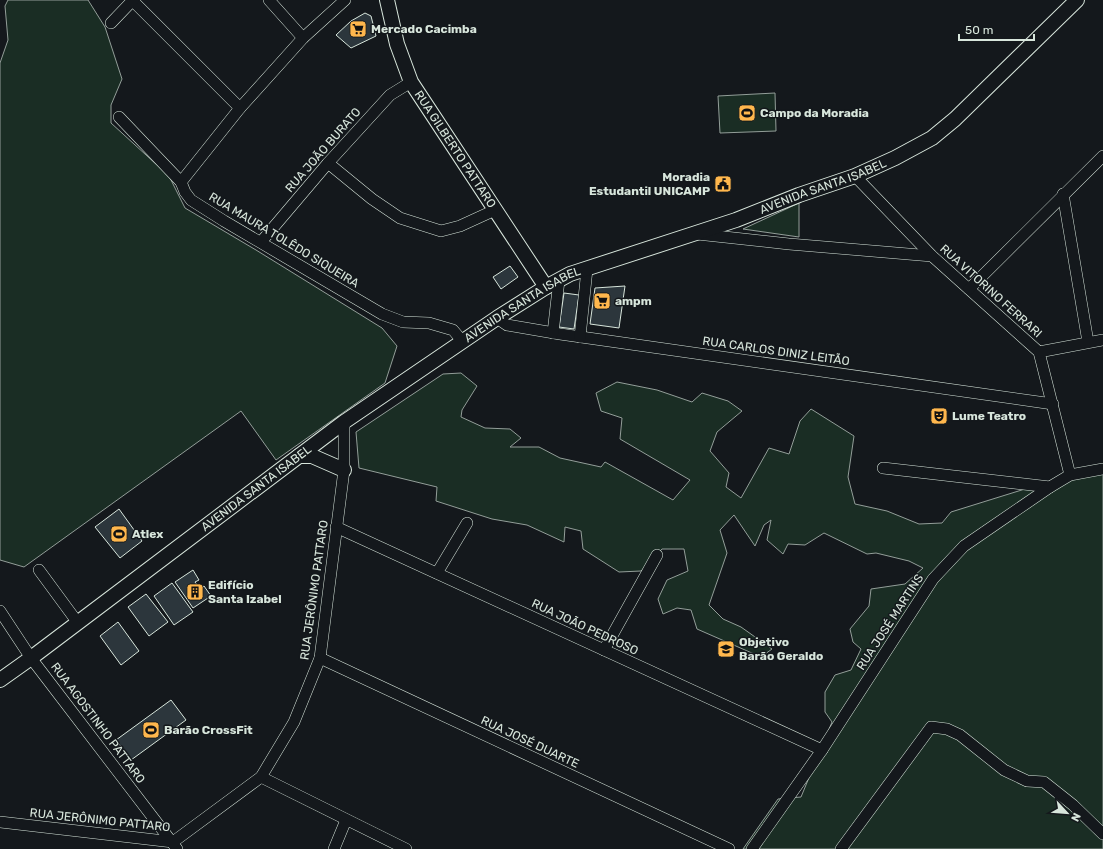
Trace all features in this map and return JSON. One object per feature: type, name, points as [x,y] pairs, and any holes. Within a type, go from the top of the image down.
[{"type":"main road","name":"RUA GILBERTO PATTARO","points":[[387,0],[397,44],[411,82],[546,287]]},
{"type":"main road","name":"AVENIDA SANTA ISABEL","points":[[0,680],[32,658],[344,422],[497,318],[546,287],[570,274],[736,220],[854,176],[895,158],[932,138],[955,119],[1077,0]]},
{"type":"main road","points":[[299,456],[312,456],[344,470]]},
{"type":"street","points":[[111,23],[133,0],[240,108]]},
{"type":"street","points":[[269,0],[303,38]]},
{"type":"street","points":[[181,182],[240,108],[303,38],[345,0]]},
{"type":"street","name":"RUA JOÃO BURATO","points":[[261,242],[390,95],[411,82]]},
{"type":"street","name":"RUA MAURA TOLÊDO SIQUEIRA","points":[[119,117],[181,182],[185,192],[191,200],[382,314],[402,322],[429,323],[453,330],[463,342]]},
{"type":"street","points":[[969,289],[1063,194],[1103,156]]},
{"type":"street","points":[[328,164],[400,218],[441,231],[460,226],[495,210]]},
{"type":"street","name":"RUA VITORINO FERRARI","points":[[854,176],[932,256],[1039,352],[1070,475]]},
{"type":"street","points":[[1063,194],[1088,342]]},
{"type":"street","points":[[695,234],[789,244],[932,256]]},
{"type":"street","points":[[580,337],[587,269]]},
{"type":"street","points":[[553,333],[559,280]]},
{"type":"street","name":"RUA CARLOS DINIZ LEITÃO","points":[[497,318],[506,325],[553,333],[1053,404]]},
{"type":"street","points":[[1039,352],[1103,340]]},
{"type":"street","name":"RUA JERÔNIMO PATTARO","points":[[0,822],[175,846],[260,777],[294,722],[320,658],[344,470],[344,422]]},
{"type":"street","points":[[883,468],[1050,487]]},
{"type":"street","name":"RUA JOSÉ MARTINS","points":[[752,849],[822,750],[933,579],[964,546],[1050,487],[1070,475],[1103,469]]},
{"type":"street","points":[[437,573],[467,522]]},
{"type":"street","name":"RUA JOÃO PEDROSO","points":[[336,527],[822,750]]},
{"type":"street","points":[[604,650],[657,555]]},
{"type":"street","points":[[39,570],[78,623]]},
{"type":"street","name":"RUA AGOSTINHO PATTARO","points":[[0,611],[32,658],[175,846]]},
{"type":"street","name":"RUA JOSÉ DUARTE","points":[[320,658],[729,849]]},
{"type":"street","points":[[841,849],[931,727],[947,729],[960,735],[1004,770],[1027,781],[1044,782],[1073,805],[1103,834]]},
{"type":"street","points":[[260,777],[406,849]]},
{"type":"street","points":[[334,849],[346,820]]},
{"type":"green space","points":[[8,0],[88,0],[105,27],[122,79],[111,105],[111,123],[169,176],[185,208],[382,328],[397,346],[385,383],[276,460],[241,411],[24,567],[0,560],[0,63],[8,40],[5,6]]},
{"type":"green space","name":"Campo da Moradia","points":[[775,93],[776,131],[720,133],[718,96]]},
{"type":"green space","points":[[799,203],[799,237],[743,229]]},
{"type":"green space","points":[[461,373],[477,386],[462,410],[461,417],[485,428],[510,429],[521,438],[510,447],[539,447],[560,458],[601,467],[605,462],[673,500],[690,480],[620,439],[622,418],[601,411],[596,393],[617,382],[657,390],[692,402],[702,393],[728,401],[742,411],[717,432],[710,451],[729,473],[726,487],[741,498],[769,448],[789,454],[800,421],[811,409],[854,436],[848,477],[855,504],[887,511],[919,524],[942,523],[951,512],[1070,475],[1103,469],[1103,849],[743,849],[778,799],[801,797],[832,722],[825,712],[825,692],[835,675],[851,670],[861,649],[853,642],[850,629],[869,606],[871,589],[905,584],[923,568],[909,561],[876,553],[867,554],[824,533],[805,545],[788,544],[783,554],[767,540],[771,520],[764,525],[755,546],[734,515],[720,530],[727,553],[709,605],[723,619],[741,627],[772,649],[761,657],[697,629],[691,610],[677,608],[663,614],[658,599],[667,580],[688,571],[684,549],[662,549],[641,571],[619,572],[583,549],[581,531],[565,527],[564,542],[527,525],[492,519],[436,501],[437,487],[359,468],[356,432],[443,374]]},
{"type":"building","name":"Mercado Cacimba","points":[[365,13],[371,16],[376,36],[351,48],[336,35],[351,21]]},
{"type":"building","points":[[510,266],[518,277],[501,289],[493,277]]},
{"type":"building","points":[[625,286],[619,328],[590,324],[595,288]]},
{"type":"building","points":[[564,293],[579,295],[574,329],[559,327]]},
{"type":"building","name":"Atlex","points":[[119,509],[142,541],[120,558],[95,527]]},
{"type":"building","name":"Edifício Santa Izabel","points":[[193,570],[199,580],[195,582],[200,589],[204,586],[211,596],[193,608],[175,582]]},
{"type":"building","points":[[172,583],[193,612],[174,625],[154,596]]},
{"type":"building","points":[[146,594],[168,622],[149,636],[128,607]]},
{"type":"building","points":[[118,622],[139,651],[121,665],[100,636]]},
{"type":"building","name":"Barão CrossFit","points":[[171,700],[186,720],[131,760],[116,740]]},
{"type":"place","name":"Mercado Cacimba","points":[[358,29]]},
{"type":"place","name":"Campo da Moradia","points":[[747,113]]},
{"type":"place","name":"Moradia Estudantil UNICAMP","points":[[723,184]]},
{"type":"place","name":"ampm","points":[[602,301]]},
{"type":"place","name":"Lume Teatro","points":[[939,416]]},
{"type":"place","name":"Atlex","points":[[119,534]]},
{"type":"place","name":"Edifício Santa Izabel","points":[[195,592]]},
{"type":"place","name":"Objetivo Barão Geraldo","points":[[726,649]]},
{"type":"place","name":"Barão CrossFit","points":[[151,730]]}]
